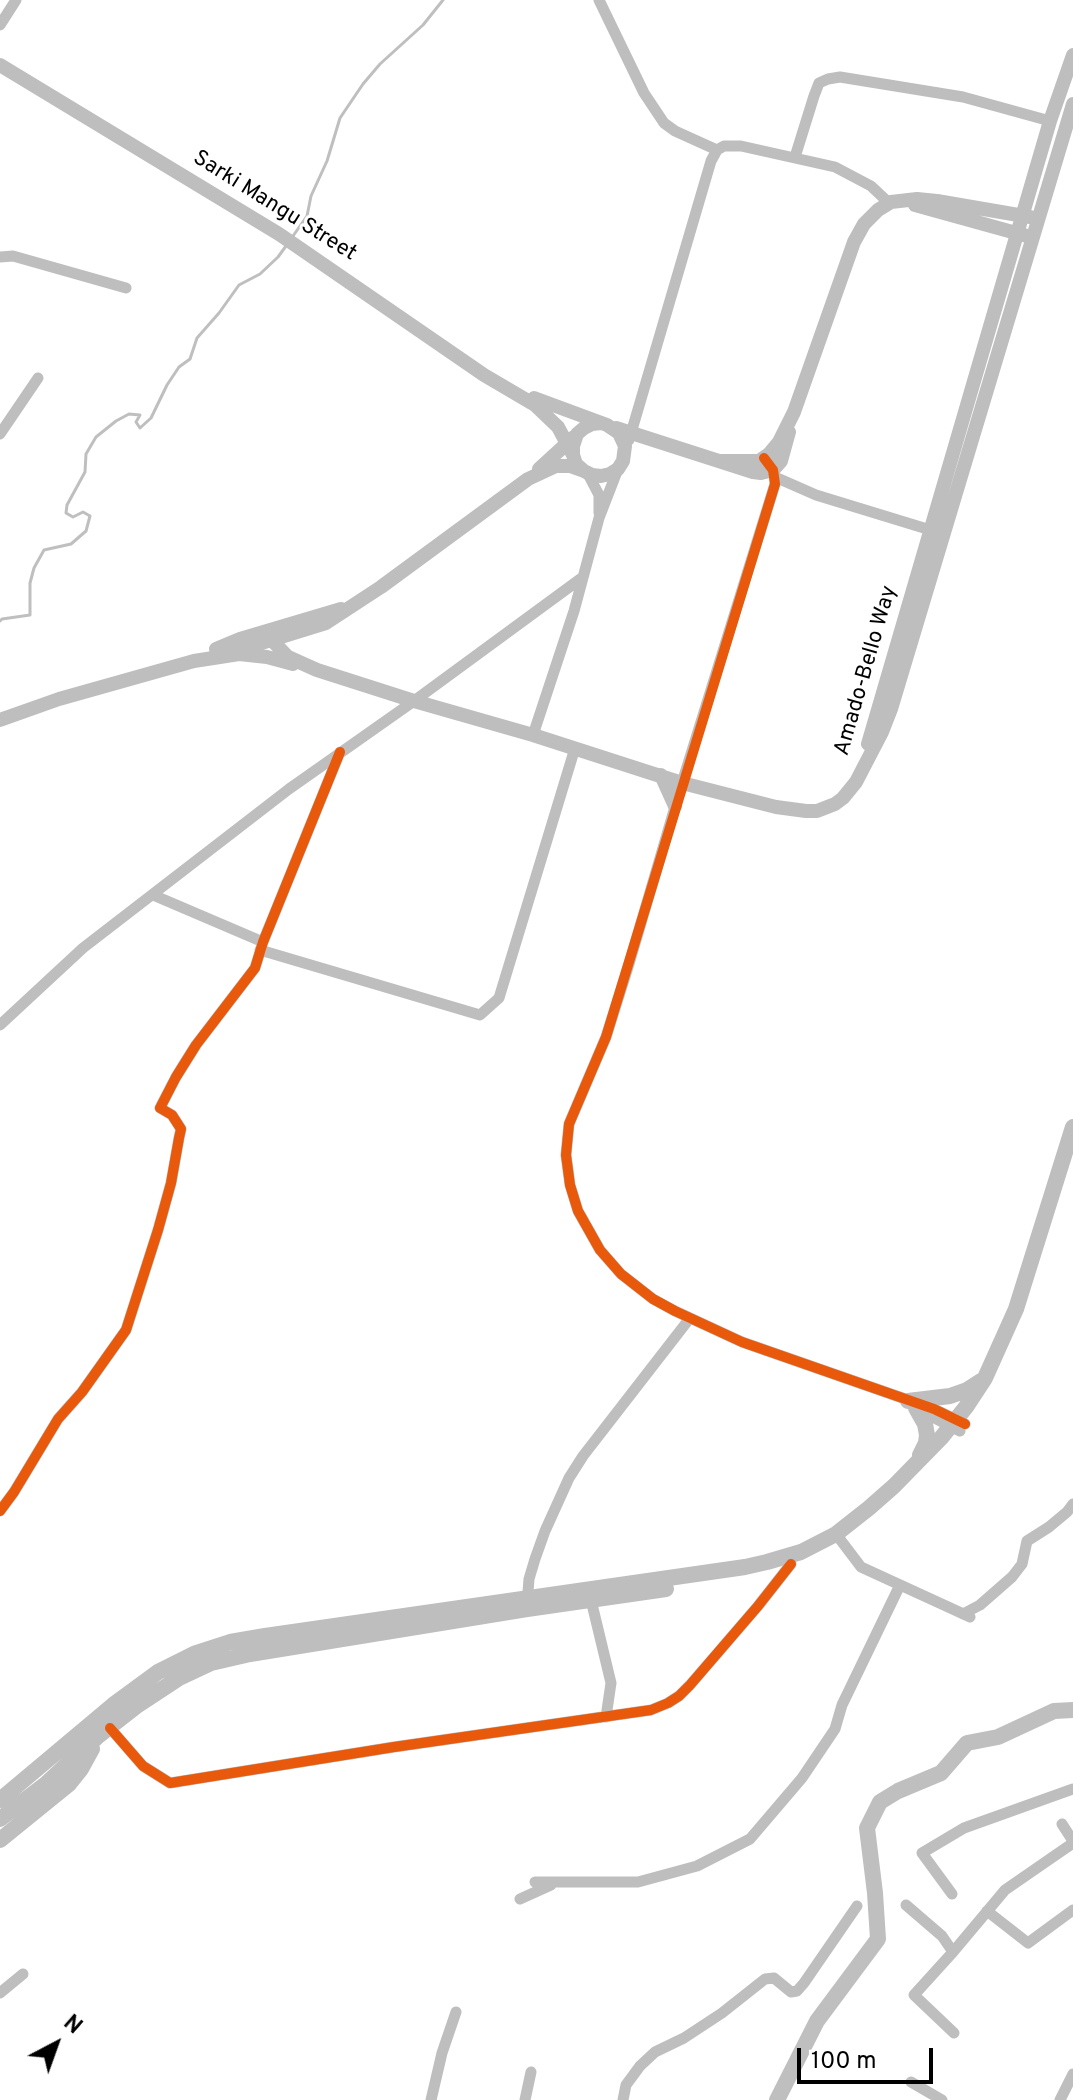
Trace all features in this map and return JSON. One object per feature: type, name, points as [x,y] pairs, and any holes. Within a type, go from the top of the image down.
[{"type":"highway","points":[[0,1819],[42,1776],[64,1747],[113,1705],[158,1672],[196,1653],[230,1642],[265,1636],[527,1603],[591,1600],[725,1581],[817,1554],[958,1425],[985,1378],[1016,1309],[1073,1127]]},
{"type":"highway","points":[[0,1800],[42,1776],[157,1691],[211,1663],[527,1603],[767,1562],[801,1552],[863,1526],[893,1502],[931,1464],[999,1371],[1020,1325],[1073,1160]]},
{"type":"highway","points":[[912,1468],[924,1449],[927,1435],[925,1424],[912,1405],[967,1390],[985,1378]]},
{"type":"highway","points":[[0,1840],[69,1784],[104,1732]]},
{"type":"highway","points":[[0,1788],[38,1758],[64,1747]]},
{"type":"main road","name":"Amado-Bello Way","points":[[937,532],[1033,239],[1030,218],[1035,172],[1073,55]]},
{"type":"main road","name":"Sarki Mangu Street","points":[[0,65],[279,234],[484,375],[518,394]]},
{"type":"main road","name":"Amado-Bello Way","points":[[317,670],[682,783],[776,807],[817,811],[843,798],[861,771],[891,709],[1007,268],[1018,232],[1030,218],[1073,104]]},
{"type":"main road","points":[[988,217],[1022,197],[1035,172]]},
{"type":"main road","points":[[518,394],[753,472],[768,473],[784,455],[794,412],[859,232],[871,215],[894,202],[988,217],[1030,218]]},
{"type":"main road","points":[[988,217],[1033,239]]},
{"type":"main road","points":[[988,217],[1001,237],[1007,268]]},
{"type":"main road","points":[[518,394],[548,415],[573,444],[576,464],[586,473]]},
{"type":"main road","points":[[194,661],[230,643],[326,623],[381,587],[528,479],[573,444],[588,425],[607,425],[622,436],[622,461]]},
{"type":"main road","points":[[528,479],[556,466],[570,466],[601,476],[610,474],[622,461],[643,447],[666,444]]},
{"type":"main road","points":[[216,657],[268,636]]},
{"type":"main road","points":[[268,636],[288,657],[317,670]]},
{"type":"main road","points":[[0,720],[59,699],[216,657],[239,654],[267,657],[317,670]]},
{"type":"main road","points":[[661,775],[675,806]]},
{"type":"street","points":[[0,25],[16,0]]},
{"type":"street","points":[[599,0],[644,93],[664,123],[717,150]]},
{"type":"street","points":[[795,157],[819,83],[840,77],[963,97],[1050,121]]},
{"type":"street","points":[[533,735],[599,518],[631,433],[711,161],[717,150],[724,146],[741,146],[826,165],[852,175],[894,202]]},
{"type":"street","points":[[0,257],[13,256],[126,288]]},
{"type":"street","points":[[0,434],[38,378]]},
{"type":"street","points":[[771,468],[816,495],[937,532]]},
{"type":"street","points":[[771,468],[775,484],[606,1037],[569,1124],[566,1155],[573,1197],[585,1225],[610,1263],[653,1299],[742,1342],[887,1394],[958,1425]]},
{"type":"street","points":[[586,473],[599,495],[599,518]]},
{"type":"street","points":[[0,1025],[83,948],[289,789],[583,577]]},
{"type":"street","points":[[153,895],[262,946],[480,1015],[499,998],[575,748]]},
{"type":"street","points":[[0,1511],[58,1419],[82,1392],[126,1330],[171,1183],[181,1129],[172,1115],[160,1108],[196,1045],[255,968],[340,752]]},
{"type":"street","points":[[527,1603],[535,1559],[569,1478],[690,1318]]},
{"type":"street","points":[[839,1537],[861,1567],[966,1616],[1012,1577],[1022,1564],[1027,1541],[1058,1520],[1073,1504]]},
{"type":"street","points":[[104,1732],[143,1766],[170,1783],[651,1710],[679,1696],[791,1564]]},
{"type":"street","points":[[535,1882],[638,1882],[697,1866],[750,1839],[802,1778],[835,1729],[842,1705],[900,1585]]},
{"type":"street","points":[[591,1600],[611,1683],[606,1717]]},
{"type":"street","points":[[952,1894],[922,1853],[964,1828],[1073,1789]]},
{"type":"street","points":[[954,2033],[914,1995],[1005,1890],[1073,1842],[1062,1824]]},
{"type":"street","points":[[520,1899],[555,1883]]},
{"type":"street","points":[[906,1905],[942,1936],[953,1952]]},
{"type":"street","points":[[623,2100],[626,2085],[655,2052],[684,2038],[722,2013],[765,1979],[774,1978],[791,1992],[797,1991],[857,1906]]},
{"type":"street","points":[[987,1911],[1028,1943],[1073,1910]]},
{"type":"street","points":[[0,1993],[23,1974]]},
{"type":"street","points":[[431,2100],[456,2012]]},
{"type":"street","points":[[525,2100],[531,2072]]},
{"type":"street","points":[[1063,2099],[1073,2074]]},
{"type":"street","points":[[911,2082],[942,2100]]},
{"type":"waterway","points":[[293,236],[307,216],[311,196],[327,161],[340,118],[380,64],[423,25],[443,0]]},
{"type":"waterway","points":[[0,621],[30,615],[30,583],[44,550],[71,544],[86,531],[90,516],[83,512],[73,517],[66,513],[67,505],[85,472],[86,454],[96,437],[129,414],[140,415],[136,422],[140,428],[151,418],[167,385],[179,367],[190,359],[197,338],[239,285],[260,274],[286,246]]},
{"type":"waterway","points":[[777,2100],[817,2021],[878,1939],[867,1828],[880,1802],[941,1773],[967,1743],[998,1737],[1054,1711],[1073,1710]]},
{"type":"cycle path","points":[[764,458],[773,470],[775,484],[606,1037],[569,1124],[566,1155],[570,1185],[578,1211],[600,1250],[621,1274],[653,1299],[742,1342],[934,1409],[965,1424]]},
{"type":"cycle path","points":[[0,1511],[58,1419],[82,1392],[126,1330],[171,1183],[181,1129],[172,1115],[160,1108],[196,1045],[255,968],[340,752]]},
{"type":"cycle path","points":[[110,1728],[143,1766],[170,1783],[651,1710],[679,1696],[690,1685],[791,1564]]}]
